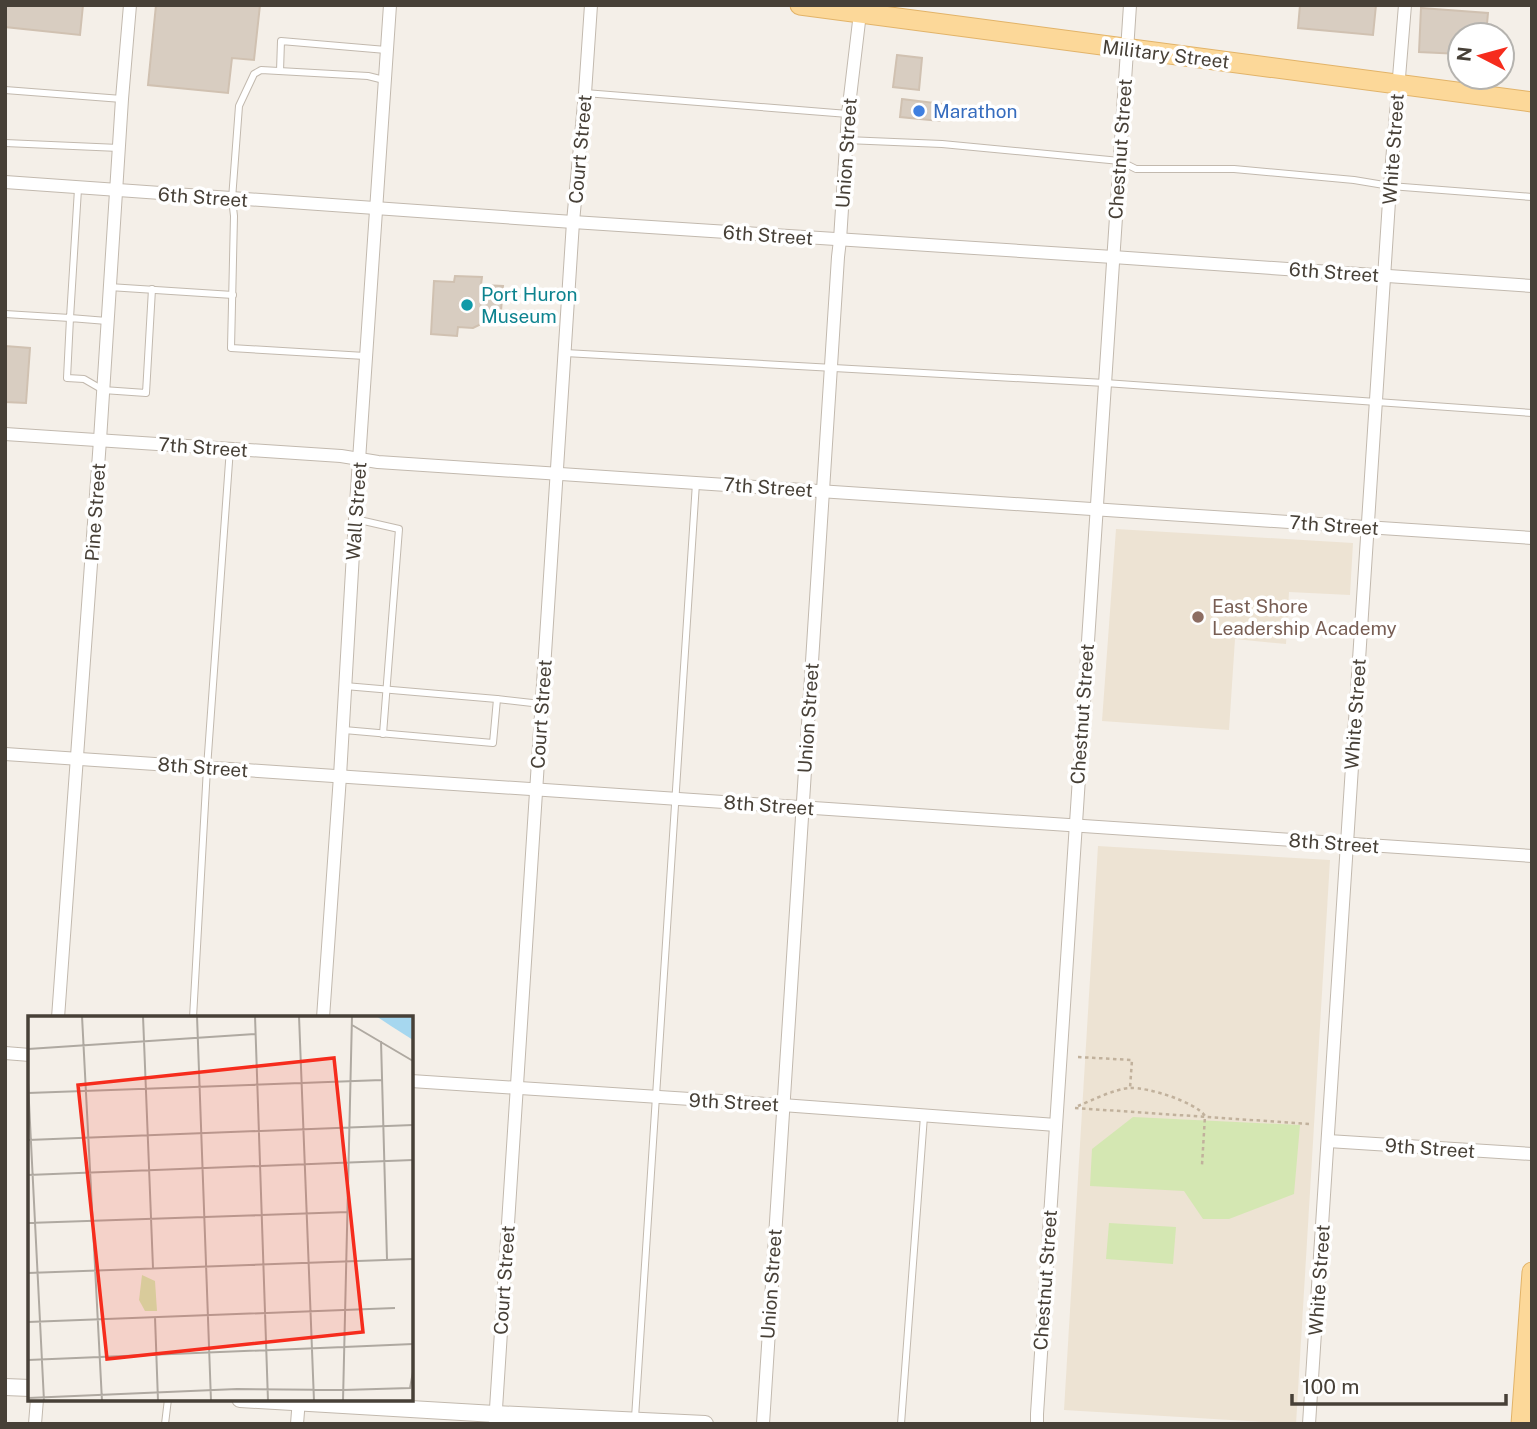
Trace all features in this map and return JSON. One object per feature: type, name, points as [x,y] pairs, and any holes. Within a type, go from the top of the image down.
[{"type":"main road","name":"Military Street","points":[[800,5],[1532,102]]},
{"type":"main road","points":[[1521,1424],[1532,1272]]},
{"type":"street","name":"Pine Street","points":[[58,1016],[130,5]]},
{"type":"street","name":"Wall Street","points":[[323,1016],[390,5]]},
{"type":"street","name":"Court Street","points":[[495,1419],[573,222],[592,5]]},
{"type":"street","name":"Chestnut Street","points":[[1037,1424],[1130,5]]},
{"type":"street","name":"White Street","points":[[1309,1424],[1390,186],[1405,5]]},
{"type":"street","name":"Union Street","points":[[763,1424],[846,140],[860,13]]},
{"type":"street","name":"6th Street","points":[[5,183],[1532,286]]},
{"type":"street","name":"7th Street","points":[[5,434],[341,456],[378,462],[1532,538]]},
{"type":"street","name":"8th Street","points":[[5,754],[1532,856]]},
{"type":"street","points":[[5,1053],[28,1055]]},
{"type":"street","name":"9th Street","points":[[413,1081],[1056,1125]]},
{"type":"street","name":"9th Street","points":[[1328,1141],[1532,1154]]},
{"type":"street","points":[[5,1387],[28,1388]]},
{"type":"street","points":[[35,1424],[37,1401]]},
{"type":"street","points":[[297,1424],[298,1401],[495,1419],[705,1424]]},
{"type":"lane","points":[[280,71],[281,41],[386,50]]},
{"type":"lane","points":[[366,356],[232,348],[232,199],[239,106],[254,74],[261,70],[368,76],[384,80]]},
{"type":"lane","points":[[5,90],[122,99]]},
{"type":"lane","points":[[585,93],[848,114]]},
{"type":"lane","points":[[846,140],[942,144],[1120,161],[1136,169],[1234,169],[1390,186],[1532,197]]},
{"type":"lane","points":[[5,142],[119,148]]},
{"type":"lane","points":[[78,189],[67,378],[84,379],[103,390],[146,393],[152,289]]},
{"type":"lane","points":[[110,287],[233,295]]},
{"type":"lane","points":[[5,314],[107,321]]},
{"type":"lane","points":[[565,353],[1105,383],[1532,413]]},
{"type":"lane","points":[[193,1016],[207,768],[230,448]]},
{"type":"lane","points":[[635,1422],[696,482]]},
{"type":"lane","points":[[355,519],[399,529],[383,734]]},
{"type":"lane","points":[[345,686],[541,704]]},
{"type":"lane","points":[[342,730],[493,743],[497,699]]},
{"type":"lane","points":[[901,1424],[924,1116]]},
{"type":"lane","points":[[165,1424],[169,1401]]},
{"type":"path","points":[[1079,1057],[1132,1060],[1130,1088]]},
{"type":"path","points":[[1202,1165],[1205,1116],[1202,1111],[1172,1096],[1130,1088],[1102,1095],[1075,1108],[1205,1116],[1310,1124]]},
{"type":"shaded area","name":"East Shore Leadership Academy","points":[[1116,529],[1353,543],[1350,595],[1289,592],[1286,644],[1235,639],[1229,730],[1102,721]]},
{"type":"shaded area","points":[[1098,846],[1330,860],[1296,1424],[1064,1410]]},
{"type":"green space","points":[[1133,1117],[1300,1125],[1294,1194],[1229,1219],[1203,1219],[1184,1191],[1090,1186],[1092,1149]]},
{"type":"green space","points":[[1109,1223],[1176,1227],[1173,1264],[1106,1259]]},
{"type":"building","points":[[5,5],[83,5],[80,35],[5,27]]},
{"type":"building","points":[[156,5],[260,5],[254,60],[232,58],[228,93],[148,85]]},
{"type":"building","points":[[1300,5],[1376,5],[1373,35],[1298,28]]},
{"type":"building","points":[[1421,8],[1488,13],[1487,21],[1446,21],[1446,53],[1419,52]]},
{"type":"building","points":[[897,55],[922,58],[919,90],[893,87]]},
{"type":"building","points":[[902,99],[943,104],[940,121],[900,117]]},
{"type":"building","name":"Port Huron Museum","points":[[455,276],[482,277],[481,285],[503,286],[500,324],[483,323],[473,328],[458,327],[457,336],[431,334],[434,281],[454,282]]},
{"type":"building","points":[[5,346],[30,348],[26,403],[5,402]]},
{"type":"place","name":"Marathon","points":[[919,111]]},
{"type":"place","name":"Port Huron Museum","points":[[467,305]]},
{"type":"place","name":"East Shore Leadership Academy","points":[[1198,617]]}]
